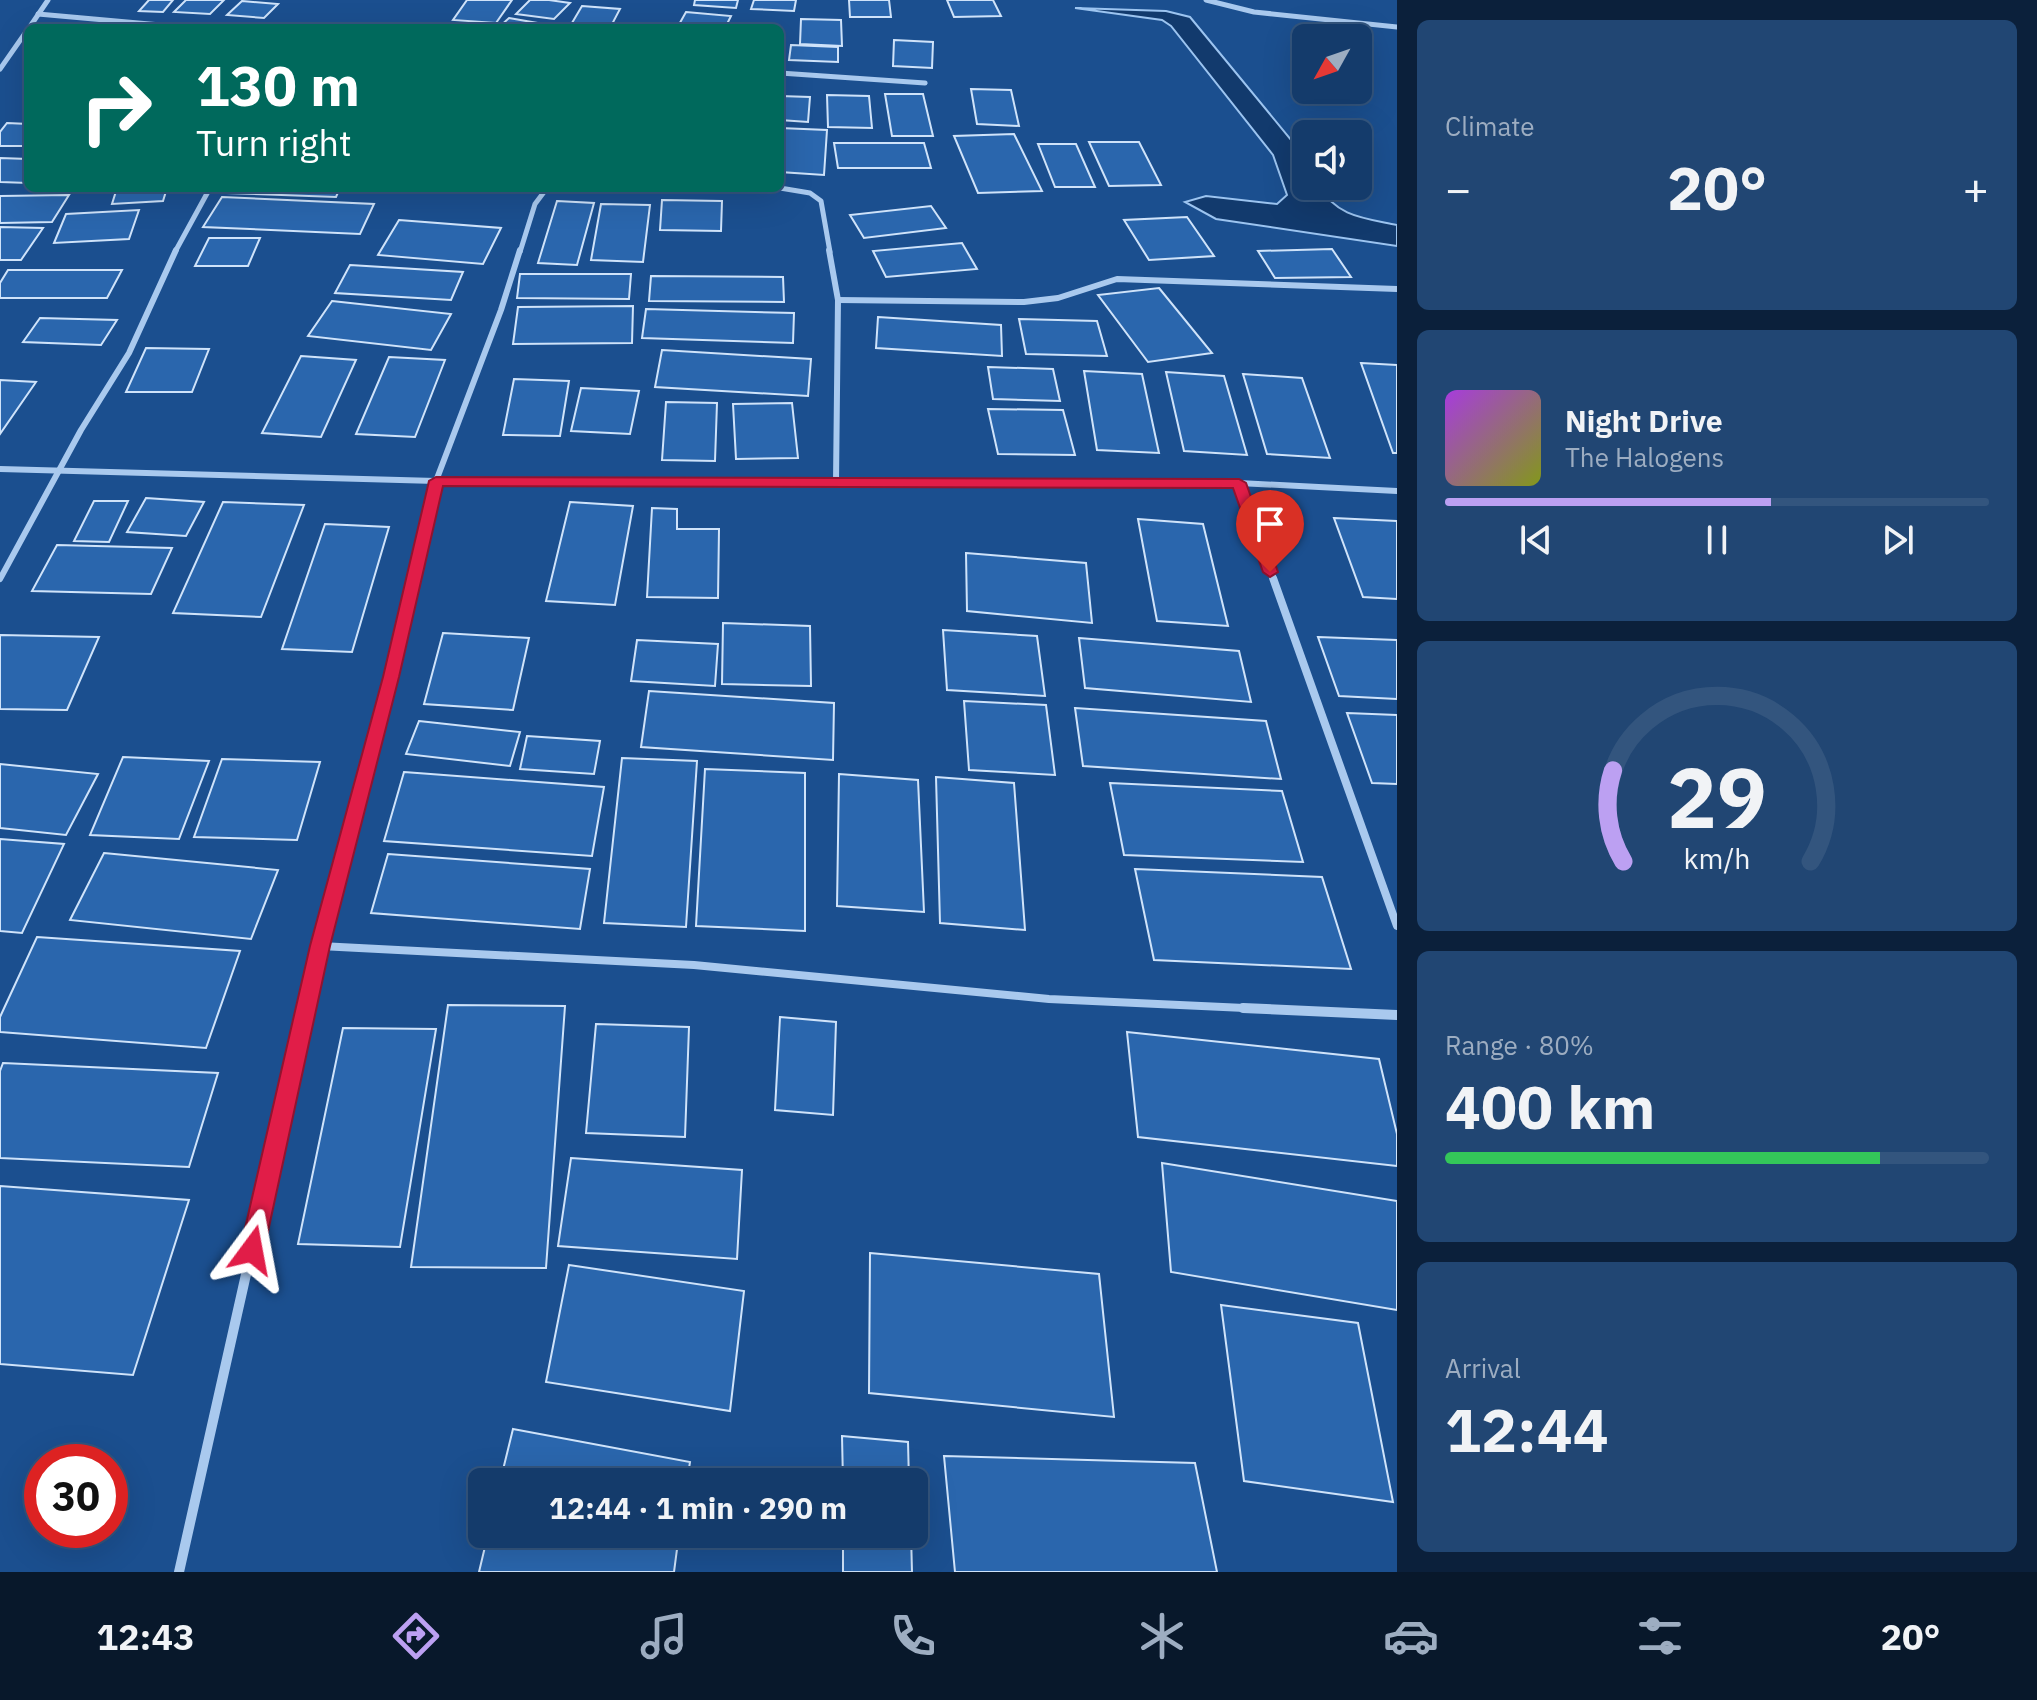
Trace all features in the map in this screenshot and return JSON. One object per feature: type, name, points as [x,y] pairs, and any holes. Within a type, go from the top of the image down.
[{"type":"street","points":[[31,24],[48,0]]},
{"type":"street","points":[[1206,0],[1254,12],[1397,27]]},
{"type":"street","points":[[38,14],[149,24]]},
{"type":"street","points":[[0,69],[24,34]]},
{"type":"street","points":[[784,73],[925,83]]},
{"type":"street","points":[[784,189],[810,193],[821,201],[838,300],[836,482]]},
{"type":"street","points":[[0,579],[81,430],[129,353],[163,274],[208,192]]},
{"type":"street","points":[[179,1572],[320,946],[391,677],[436,481],[501,310],[535,204],[544,192]]},
{"type":"street","points":[[838,300],[1024,302],[1058,298],[1117,279],[1397,289]]},
{"type":"street","points":[[0,469],[436,481],[1239,483],[1397,491]]},
{"type":"street","points":[[1239,483],[1397,926]]},
{"type":"street","points":[[320,946],[694,965],[1049,999],[1397,1015]]},
{"type":"water","points":[[1075,8],[1166,11],[1190,17],[1292,141],[1292,200],[1330,200],[1352,214],[1397,225],[1397,246],[1216,219],[1185,202],[1206,196],[1277,204],[1287,195],[1273,155],[1171,26],[1162,20]]},
{"type":"building","points":[[149,0],[173,0],[163,12],[139,11]]},
{"type":"building","points":[[186,0],[224,0],[210,14],[174,12]]},
{"type":"building","points":[[467,0],[512,0],[496,23],[453,20]]},
{"type":"building","points":[[530,0],[570,3],[554,19],[516,14]]},
{"type":"building","points":[[695,0],[738,0],[736,8],[694,5]]},
{"type":"building","points":[[754,0],[796,0],[794,11],[751,9]]},
{"type":"building","points":[[849,0],[889,0],[891,17],[850,17]]},
{"type":"building","points":[[947,0],[993,0],[1001,16],[954,17]]},
{"type":"building","points":[[242,1],[278,4],[264,18],[227,15]]},
{"type":"building","points":[[582,6],[620,9],[612,24],[571,24]]},
{"type":"building","points":[[686,12],[731,16],[727,24],[679,24]]},
{"type":"building","points":[[509,18],[543,24],[502,24]]},
{"type":"building","points":[[801,19],[841,20],[842,46],[800,44]]},
{"type":"building","points":[[894,40],[933,42],[932,68],[893,66]]},
{"type":"building","points":[[791,45],[838,47],[838,62],[789,60]]},
{"type":"building","points":[[971,89],[1011,90],[1019,126],[977,124]]},
{"type":"building","points":[[885,94],[923,94],[933,136],[892,136]]},
{"type":"building","points":[[827,95],[869,96],[872,128],[828,127]]},
{"type":"building","points":[[784,96],[810,97],[808,122],[784,120]]},
{"type":"building","points":[[7,123],[24,124],[24,146],[0,146],[0,132]]},
{"type":"building","points":[[784,128],[827,130],[824,175],[784,172]]},
{"type":"building","points":[[1014,134],[1042,191],[978,193],[954,136]]},
{"type":"building","points":[[1089,142],[1139,142],[1161,185],[1109,186]]},
{"type":"building","points":[[834,143],[924,143],[931,168],[838,168]]},
{"type":"building","points":[[1038,144],[1076,144],[1095,187],[1055,187]]},
{"type":"building","points":[[0,158],[24,159],[24,183],[0,182]]},
{"type":"building","points":[[116,192],[166,192],[163,201],[112,204]]},
{"type":"building","points":[[229,192],[338,192],[336,197]]},
{"type":"building","points":[[69,195],[52,222],[0,223],[0,196]]},
{"type":"building","points":[[222,197],[374,204],[360,234],[203,227]]},
{"type":"building","points":[[662,200],[722,201],[721,231],[660,230]]},
{"type":"building","points":[[557,201],[594,203],[577,265],[538,263]]},
{"type":"building","points":[[601,204],[650,205],[643,262],[591,260]]},
{"type":"building","points":[[931,206],[946,228],[864,238],[850,215]]},
{"type":"building","points":[[139,210],[129,239],[54,243],[66,214]]},
{"type":"building","points":[[1187,217],[1214,256],[1149,260],[1124,220]]},
{"type":"building","points":[[399,220],[501,228],[483,264],[378,255]]},
{"type":"building","points":[[0,227],[43,228],[21,260],[0,260]]},
{"type":"building","points":[[209,238],[260,238],[248,266],[195,266]]},
{"type":"building","points":[[962,243],[977,269],[886,277],[873,251]]},
{"type":"building","points":[[1332,249],[1351,277],[1275,278],[1258,251]]},
{"type":"building","points":[[350,265],[463,272],[451,300],[335,293]]},
{"type":"building","points":[[8,270],[122,270],[107,298],[0,298],[0,283]]},
{"type":"building","points":[[520,274],[631,274],[629,299],[517,298]]},
{"type":"building","points":[[651,276],[783,277],[784,302],[649,301]]},
{"type":"building","points":[[1159,288],[1212,353],[1148,362],[1098,295]]},
{"type":"building","points":[[332,301],[451,314],[431,350],[308,336]]},
{"type":"building","points":[[633,306],[632,343],[513,344],[518,307]]},
{"type":"building","points":[[646,309],[794,313],[793,343],[642,338]]},
{"type":"building","points":[[878,317],[1001,325],[1002,356],[876,348]]},
{"type":"building","points":[[40,318],[117,320],[101,345],[23,342]]},
{"type":"building","points":[[1019,319],[1097,321],[1107,356],[1026,354]]},
{"type":"building","points":[[146,348],[209,349],[192,392],[126,392]]},
{"type":"building","points":[[662,350],[811,359],[808,396],[655,387]]},
{"type":"building","points":[[301,356],[356,360],[321,437],[262,433]]},
{"type":"building","points":[[389,357],[445,360],[415,437],[356,434]]},
{"type":"building","points":[[1361,363],[1397,365],[1397,453],[1393,453]]},
{"type":"building","points":[[988,367],[1053,369],[1060,401],[993,399]]},
{"type":"building","points":[[1084,371],[1142,374],[1159,453],[1097,450]]},
{"type":"building","points":[[1166,372],[1224,376],[1247,455],[1184,451]]},
{"type":"building","points":[[1243,374],[1302,378],[1330,458],[1267,454]]},
{"type":"building","points":[[514,379],[569,381],[560,436],[503,435]]},
{"type":"building","points":[[0,380],[36,382],[0,434]]},
{"type":"building","points":[[581,388],[639,391],[630,434],[571,431]]},
{"type":"building","points":[[666,402],[717,403],[715,461],[662,460]]},
{"type":"building","points":[[792,403],[798,458],[736,459],[733,404]]},
{"type":"building","points":[[988,409],[1063,410],[1075,455],[998,454]]},
{"type":"building","points":[[146,498],[204,502],[186,536],[127,532]]},
{"type":"building","points":[[94,501],[128,501],[109,542],[74,541]]},
{"type":"building","points":[[223,502],[304,505],[261,617],[173,613]]},
{"type":"building","points":[[570,502],[633,506],[615,605],[546,601]]},
{"type":"building","points":[[652,508],[677,509],[677,529],[719,529],[718,598],[647,597]]},
{"type":"building","points":[[1334,518],[1397,521],[1397,599],[1363,597]]},
{"type":"building","points":[[1138,519],[1203,524],[1228,626],[1157,621]]},
{"type":"building","points":[[325,524],[389,527],[352,652],[282,649]]},
{"type":"building","points":[[57,545],[172,548],[151,594],[32,591]]},
{"type":"building","points":[[966,553],[1086,563],[1092,623],[967,611]]},
{"type":"building","points":[[723,623],[810,626],[811,686],[722,684]]},
{"type":"building","points":[[943,630],[1037,636],[1045,696],[947,690]]},
{"type":"building","points":[[443,633],[529,638],[513,710],[424,704]]},
{"type":"building","points":[[0,635],[99,637],[67,710],[0,709]]},
{"type":"building","points":[[1318,637],[1397,640],[1397,699],[1339,696]]},
{"type":"building","points":[[1079,638],[1239,651],[1251,702],[1085,688]]},
{"type":"building","points":[[637,640],[718,644],[715,686],[631,681]]},
{"type":"building","points":[[649,691],[834,703],[833,760],[641,747]]},
{"type":"building","points":[[964,701],[1046,705],[1055,775],[969,770]]},
{"type":"building","points":[[1075,708],[1266,721],[1281,779],[1083,766]]},
{"type":"building","points":[[1347,713],[1397,715],[1397,784],[1372,783]]},
{"type":"building","points":[[419,721],[520,732],[510,766],[406,754]]},
{"type":"building","points":[[527,736],[600,741],[594,774],[520,769]]},
{"type":"building","points":[[123,757],[209,761],[179,839],[90,835]]},
{"type":"building","points":[[622,758],[697,761],[686,927],[604,923]]},
{"type":"building","points":[[222,759],[320,762],[297,840],[194,837]]},
{"type":"building","points":[[0,764],[98,774],[66,835],[0,828]]},
{"type":"building","points":[[705,769],[805,773],[805,931],[696,926]]},
{"type":"building","points":[[404,772],[604,787],[592,856],[384,841]]},
{"type":"building","points":[[839,774],[918,780],[924,912],[837,906]]},
{"type":"building","points":[[936,777],[1014,783],[1025,930],[940,923]]},
{"type":"building","points":[[1110,783],[1282,791],[1303,862],[1124,855]]},
{"type":"building","points":[[0,839],[64,844],[22,933],[0,931]]},
{"type":"building","points":[[104,853],[278,870],[251,939],[70,920]]},
{"type":"building","points":[[388,854],[590,869],[580,929],[371,913]]},
{"type":"building","points":[[1135,869],[1322,877],[1351,969],[1154,960]]},
{"type":"building","points":[[37,937],[240,951],[206,1048],[0,1032],[0,1017]]},
{"type":"building","points":[[448,1005],[565,1006],[546,1268],[411,1267]]},
{"type":"building","points":[[780,1017],[836,1022],[833,1115],[775,1110]]},
{"type":"building","points":[[596,1024],[689,1027],[685,1137],[586,1133]]},
{"type":"building","points":[[343,1028],[436,1029],[400,1247],[298,1244]]},
{"type":"building","points":[[1127,1032],[1379,1059],[1397,1134],[1397,1166],[1138,1137]]},
{"type":"building","points":[[3,1063],[218,1073],[189,1167],[0,1158],[0,1071]]},
{"type":"building","points":[[571,1158],[742,1170],[737,1259],[558,1246]]},
{"type":"building","points":[[1162,1163],[1397,1201],[1397,1310],[1171,1272]]},
{"type":"building","points":[[0,1186],[189,1200],[133,1375],[0,1364]]},
{"type":"building","points":[[870,1253],[1099,1274],[1114,1417],[869,1393]]},
{"type":"building","points":[[569,1265],[744,1291],[730,1411],[546,1382]]},
{"type":"building","points":[[1221,1305],[1358,1323],[1393,1502],[1244,1481]]},
{"type":"building","points":[[513,1429],[690,1462],[689,1468],[503,1468]]},
{"type":"building","points":[[842,1436],[908,1442],[909,1468],[843,1468]]},
{"type":"building","points":[[944,1456],[1195,1463],[1217,1572],[955,1572]]},
{"type":"building","points":[[485,1548],[677,1548],[674,1572],[479,1572]]},
{"type":"building","points":[[843,1548],[911,1548],[912,1572],[843,1572]]},
{"type":"route","points":[[252,1250],[320,946],[391,677],[436,481],[1239,483],[1270,572]]}]
